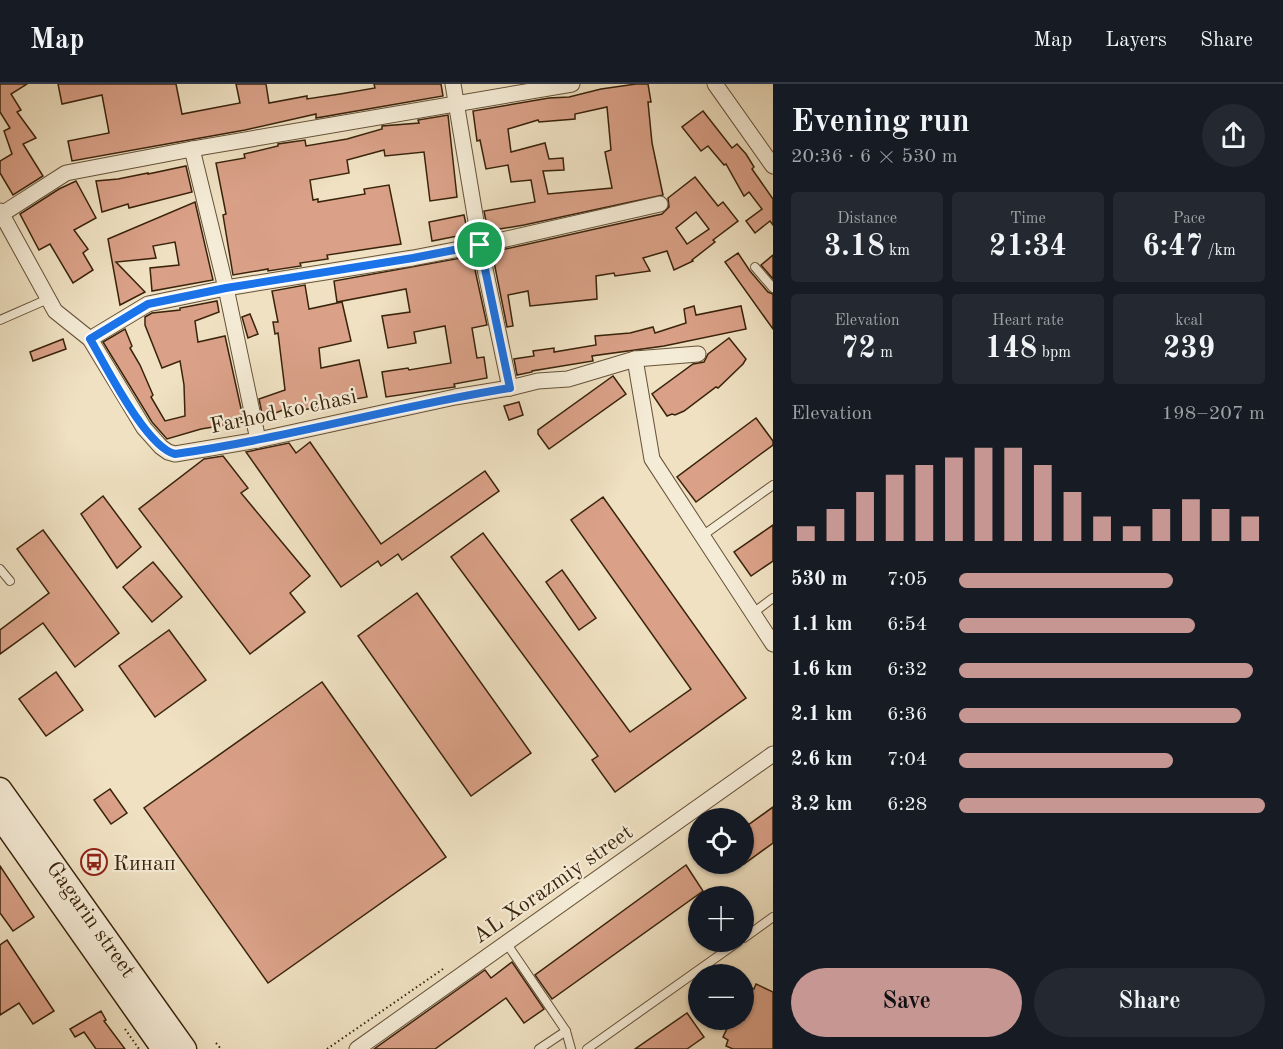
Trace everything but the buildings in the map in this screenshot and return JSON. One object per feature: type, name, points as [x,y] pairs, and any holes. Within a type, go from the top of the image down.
[{"type":"main road","name":"Gagarin street","points":[[0,789],[185,1049]]},
{"type":"main road","name":"Gagarin street","points":[[0,817],[163,1049]]},
{"type":"street","points":[[453,84],[480,245],[510,388]]},
{"type":"street","points":[[1,212],[66,173],[192,149],[572,84]]},
{"type":"street","points":[[715,84],[773,166]]},
{"type":"street","points":[[192,149],[226,288],[258,441]]},
{"type":"street","points":[[90,339],[148,304],[226,288],[480,245],[660,204]]},
{"type":"street","name":"Farhod ko'chasi","points":[[1,212],[55,311],[90,339],[144,428],[168,452],[175,454],[258,441],[537,381],[568,379],[635,358],[698,354]]},
{"type":"street","points":[[635,358],[652,459],[773,644]]},
{"type":"street","name":"AL Xorazmiy street","points":[[357,1049],[773,753]]},
{"type":"lane","points":[[755,267],[773,288]]},
{"type":"lane","points":[[0,320],[48,299]]},
{"type":"lane","points":[[702,536],[773,485]]},
{"type":"lane","points":[[0,569],[10,581]]},
{"type":"lane","points":[[753,613],[773,598]]},
{"type":"lane","points":[[754,931],[773,917]]},
{"type":"lane","points":[[507,944],[566,1031],[571,1049]]},
{"type":"lane","points":[[586,1049],[724,952]]},
{"type":"lane","points":[[538,1049],[566,1031]]},
{"type":"path","points":[[216,1043],[221,1049]]},
{"type":"place","name":"Кинап","points":[[94,862]]},
{"type":"route","points":[[480,245],[510,388],[455,397],[258,441],[175,454],[161,447],[144,428],[90,339],[148,304],[226,288],[480,245]]}]
